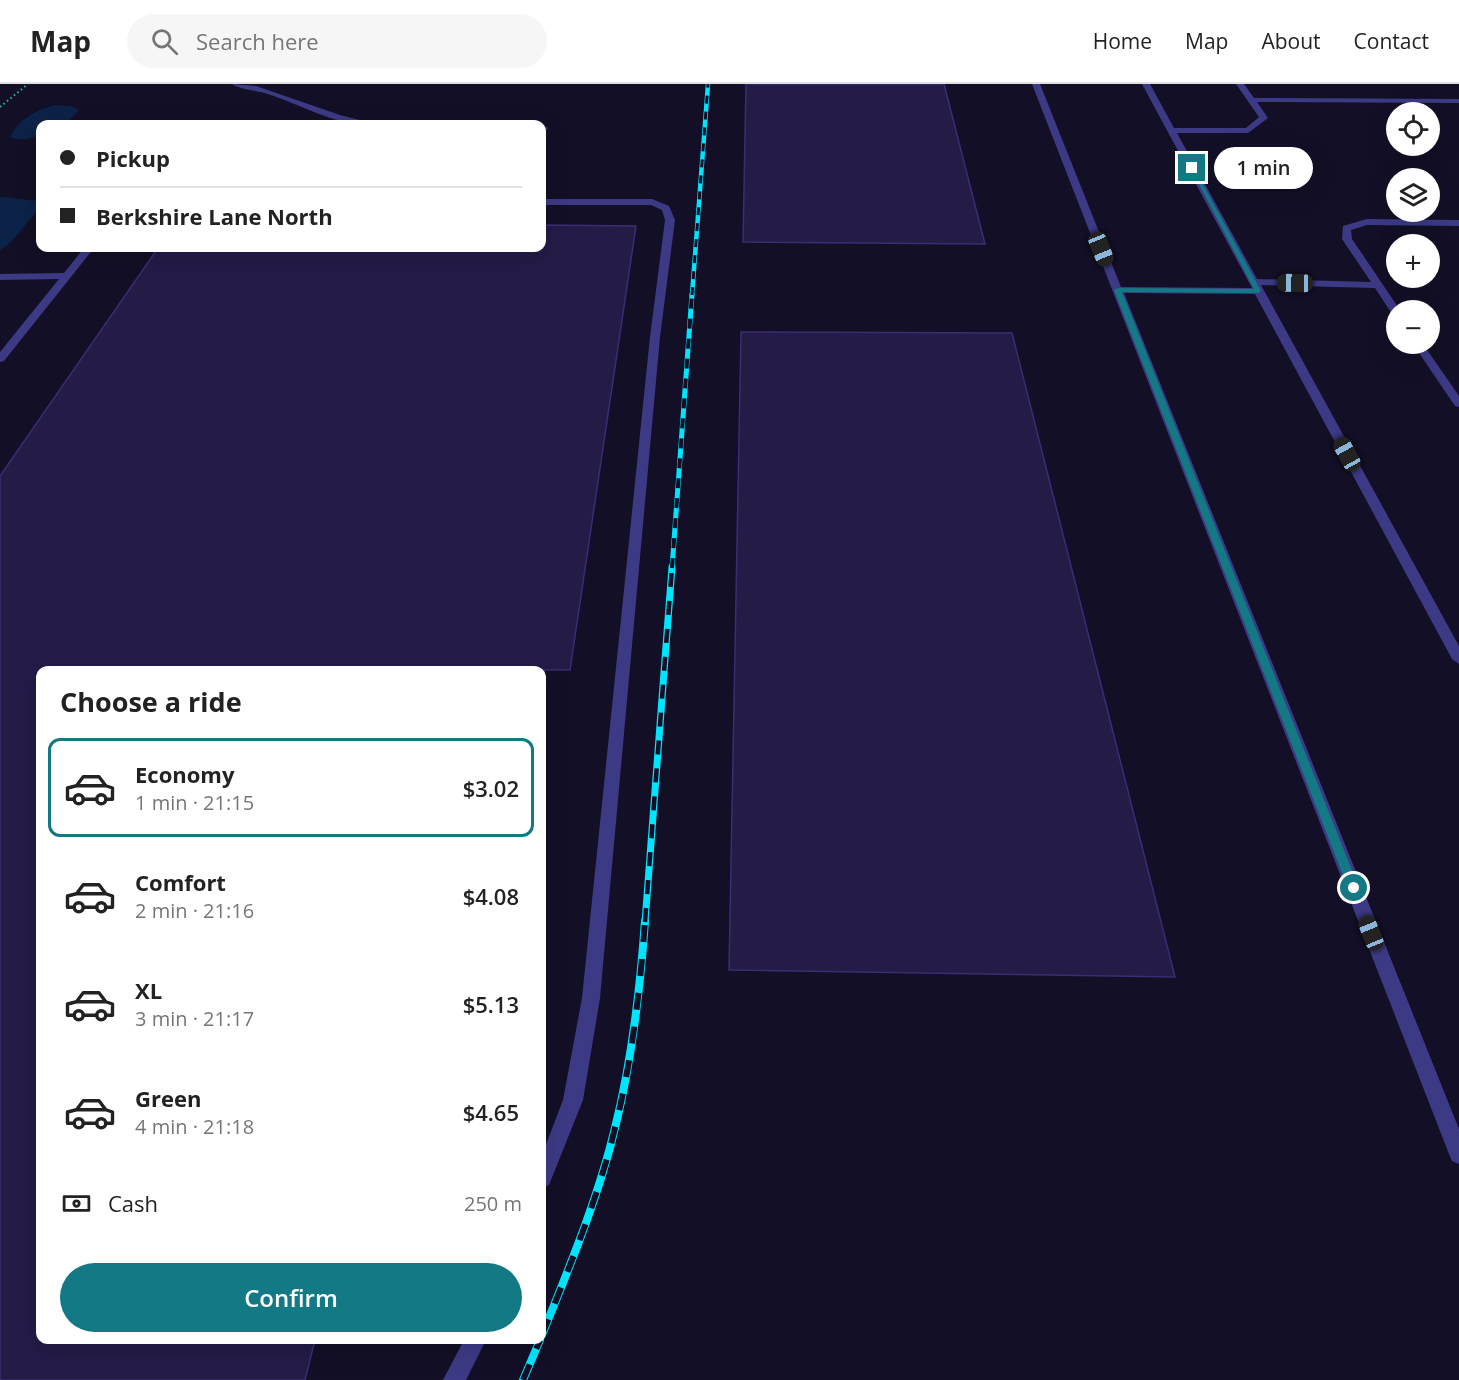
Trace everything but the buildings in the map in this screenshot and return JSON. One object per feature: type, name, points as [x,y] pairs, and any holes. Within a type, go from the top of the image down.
[{"type":"street","points":[[236,84],[286,96],[331,116],[351,120]]},
{"type":"street","points":[[1036,84],[1459,1154]]},
{"type":"street","points":[[1146,84],[1459,659]]},
{"type":"street","points":[[1171,130],[1248,130],[1264,118],[1240,84]]},
{"type":"street","points":[[1251,100],[1459,102]]},
{"type":"street","points":[[546,202],[652,202],[666,208],[670,220],[654,349],[591,998],[573,1100],[546,1168]]},
{"type":"street","points":[[1388,300],[1347,239],[1346,228],[1367,222],[1459,223]]},
{"type":"street","points":[[0,359],[86,252]]},
{"type":"street","points":[[0,277],[66,276]]},
{"type":"street","points":[[1118,290],[1378,285]]},
{"type":"street","points":[[1425,354],[1459,404]]},
{"type":"street","points":[[454,1380],[473,1344]]},
{"type":"path","points":[[0,107],[27,84]]},
{"type":"water","points":[[55,105],[72,106],[79,110],[69,120],[36,120],[36,136],[21,139],[10,137],[18,125],[42,109]]},
{"type":"water","points":[[0,197],[36,201],[36,213],[10,243],[0,250]]},
{"type":"railway","points":[[692,295],[708,84]]},
{"type":"railway","points":[[672,568],[692,294]]},
{"type":"railway","points":[[645,922],[672,567]]},
{"type":"railway","points":[[546,1325],[592,1207],[615,1128],[634,1025],[645,921]]},
{"type":"railway","points":[[523,1380],[538,1344]]},
{"type":"route","points":[[1192,168],[1258,291],[1118,290],[1354,888]]}]
